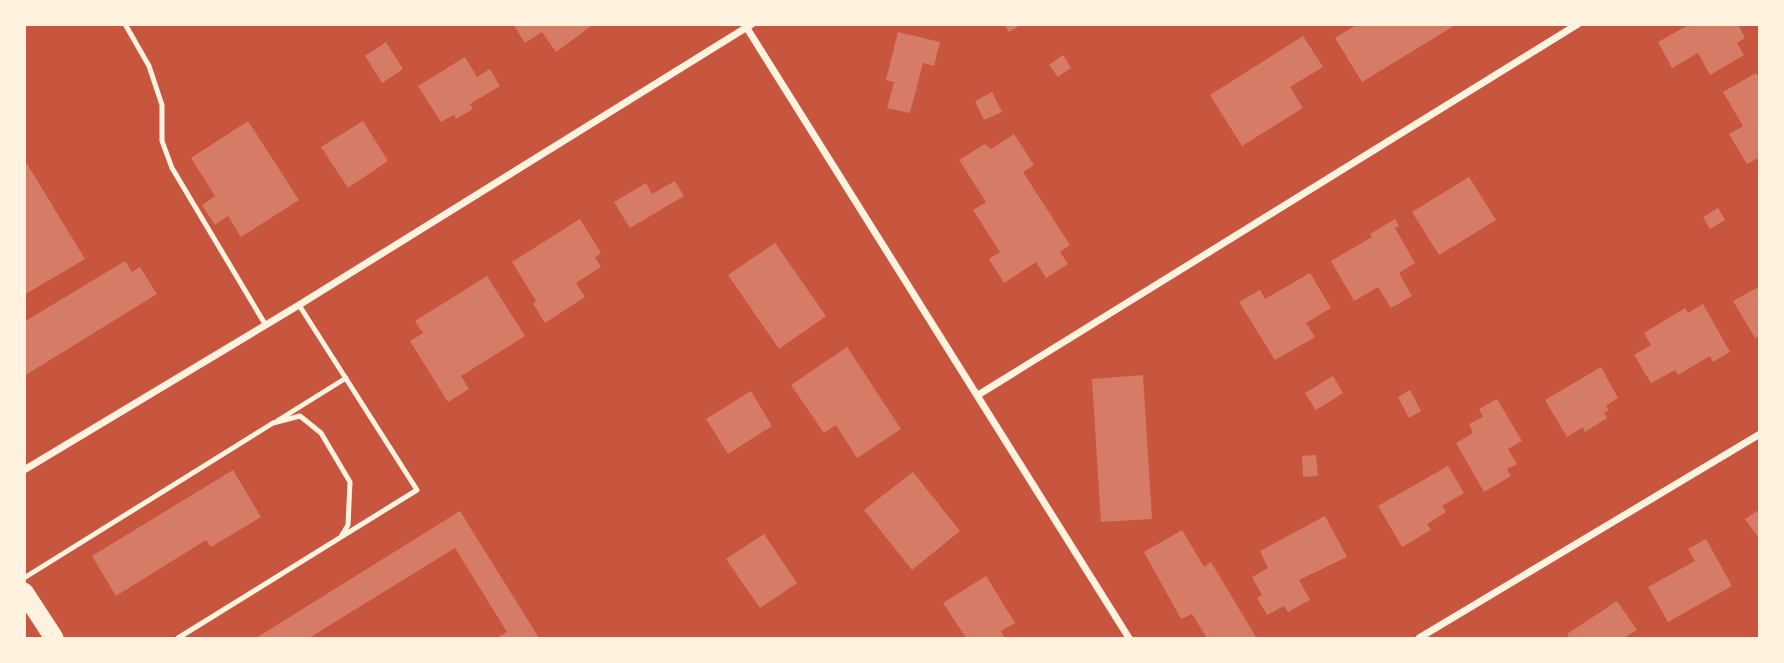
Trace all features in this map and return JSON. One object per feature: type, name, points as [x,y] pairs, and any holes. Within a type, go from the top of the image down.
[{"type":"highway","points":[[24,592],[54,639]]},
{"type":"street","points":[[978,395],[1578,24]]},
{"type":"street","points":[[24,470],[299,305],[747,26],[1129,639]]},
{"type":"street","points":[[1419,639],[1759,434]]},
{"type":"lane","points":[[125,24],[149,66],[162,105],[162,141],[172,168],[265,324]]},
{"type":"lane","points":[[178,639],[417,489],[299,305]]},
{"type":"lane","points":[[24,578],[346,378]]},
{"type":"lane","points":[[273,423],[300,416],[321,433],[339,459],[350,482],[348,525],[340,537]]},
{"type":"building","points":[[513,24],[594,24],[556,52],[542,32],[525,43]]},
{"type":"building","points":[[1004,24],[1022,24],[1009,32]]},
{"type":"building","points":[[1358,24],[1457,24],[1362,82],[1335,38]]},
{"type":"building","points":[[1690,24],[1738,24],[1745,38],[1737,43],[1744,55],[1710,75],[1698,53],[1672,68],[1658,42]]},
{"type":"building","points":[[898,32],[940,42],[934,66],[923,63],[910,113],[887,108],[894,82],[886,80]]},
{"type":"building","points":[[1303,36],[1323,67],[1290,87],[1303,108],[1242,146],[1210,95]]},
{"type":"building","points":[[386,42],[403,69],[382,83],[365,56]]},
{"type":"building","points":[[1063,55],[1071,68],[1058,77],[1049,65]]},
{"type":"building","points":[[465,57],[477,77],[490,69],[500,86],[470,104],[473,109],[456,119],[454,115],[441,122],[418,86]]},
{"type":"building","points":[[1756,73],[1760,79],[1760,157],[1747,164],[1729,134],[1743,126],[1723,92]]},
{"type":"building","points":[[992,92],[1002,112],[984,120],[975,101]]},
{"type":"building","points":[[248,121],[299,200],[241,237],[228,216],[215,225],[202,205],[215,196],[191,158]]},
{"type":"building","points":[[363,121],[388,161],[348,188],[321,147]]},
{"type":"building","points":[[1014,134],[1034,165],[1023,172],[1070,245],[1060,252],[1068,264],[1046,278],[1036,262],[1004,283],[989,259],[1000,252],[973,210],[986,202],[959,160],[985,144],[991,149]]},
{"type":"building","points":[[24,159],[85,259],[24,295]]},
{"type":"building","points":[[1469,177],[1496,220],[1439,255],[1412,212]]},
{"type":"building","points":[[675,181],[684,196],[630,228],[614,202],[646,183],[652,194]]},
{"type":"building","points":[[1718,208],[1725,220],[1710,229],[1703,217]]},
{"type":"building","points":[[580,219],[601,253],[595,258],[601,267],[576,283],[585,297],[545,323],[533,304],[536,301],[512,262]]},
{"type":"building","points":[[1395,219],[1399,226],[1395,228],[1415,263],[1399,273],[1412,296],[1391,308],[1378,287],[1354,301],[1331,261],[1372,237],[1370,234]]},
{"type":"building","points":[[775,243],[826,316],[779,349],[728,275]]},
{"type":"building","points":[[125,261],[132,272],[140,267],[157,294],[24,376],[24,322]]},
{"type":"building","points":[[1310,273],[1331,308],[1306,323],[1315,337],[1275,360],[1239,302],[1260,290],[1265,299]]},
{"type":"building","points":[[487,276],[525,336],[461,376],[469,389],[448,402],[410,341],[423,333],[415,321]]},
{"type":"building","points":[[1760,286],[1760,335],[1755,338],[1733,301]]},
{"type":"building","points":[[1703,304],[1730,352],[1713,362],[1710,356],[1678,375],[1675,370],[1651,383],[1634,355],[1651,345],[1644,333],[1685,308],[1688,313]]},
{"type":"building","points":[[847,347],[901,429],[857,458],[836,425],[824,433],[791,385]]},
{"type":"building","points":[[1601,367],[1618,398],[1606,406],[1609,410],[1604,413],[1607,418],[1585,432],[1583,427],[1567,437],[1545,400]]},
{"type":"building","points":[[1143,375],[1152,519],[1101,522],[1092,379]]},
{"type":"building","points":[[1333,376],[1343,393],[1316,410],[1305,393]]},
{"type":"building","points":[[1410,390],[1421,411],[1409,418],[1398,397]]},
{"type":"building","points":[[751,391],[772,426],[728,454],[706,419]]},
{"type":"building","points":[[1497,399],[1522,441],[1508,449],[1517,464],[1507,469],[1511,476],[1484,492],[1456,443],[1473,433],[1469,424],[1483,417],[1479,409]]},
{"type":"building","points":[[1316,455],[1318,476],[1303,477],[1302,456]]},
{"type":"building","points":[[1448,466],[1464,493],[1442,506],[1446,512],[1427,524],[1431,530],[1402,547],[1378,506]]},
{"type":"building","points":[[233,470],[261,517],[211,547],[206,540],[116,596],[92,556]]},
{"type":"building","points":[[913,472],[960,531],[912,570],[864,510]]},
{"type":"building","points":[[1760,509],[1760,540],[1745,519]]},
{"type":"building","points":[[460,511],[539,638],[496,638],[507,632],[455,548],[309,638],[256,638]]},
{"type":"building","points":[[1325,516],[1347,557],[1299,580],[1310,600],[1288,612],[1284,606],[1267,615],[1257,598],[1262,595],[1252,577],[1268,568],[1260,551]]},
{"type":"building","points":[[1182,530],[1204,567],[1211,562],[1256,637],[1207,638],[1192,614],[1181,619],[1144,552]]},
{"type":"building","points":[[764,534],[797,583],[760,608],[726,559]]},
{"type":"building","points":[[1706,539],[1732,586],[1668,622],[1648,587],[1695,561],[1688,549]]},
{"type":"building","points":[[986,576],[1015,623],[1001,631],[1005,638],[966,638],[943,603]]},
{"type":"building","points":[[1617,601],[1637,630],[1624,638],[1569,638],[1567,634]]}]
